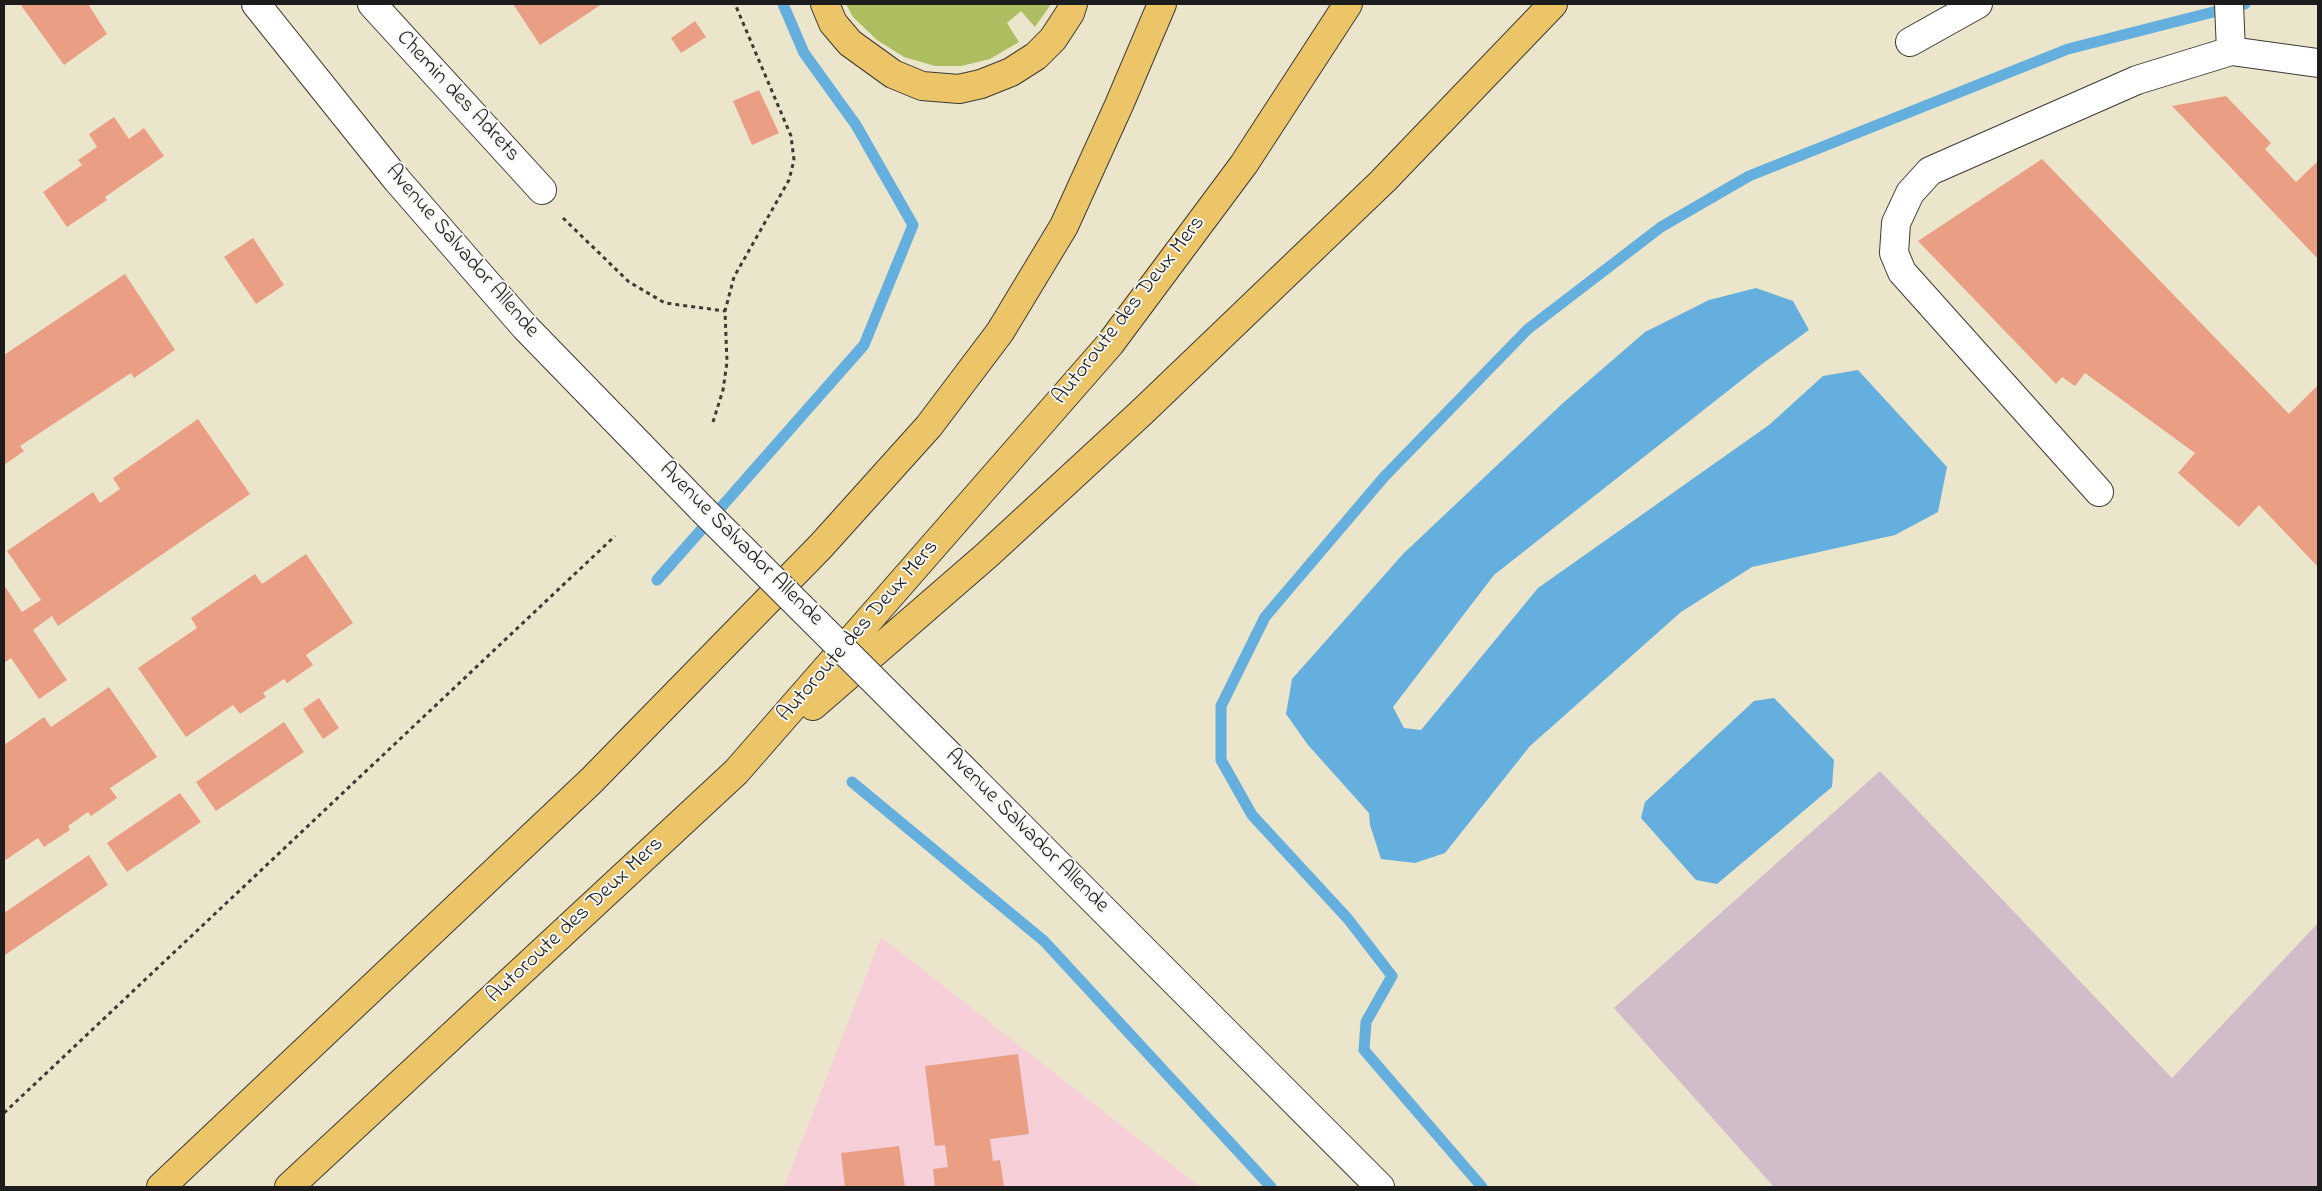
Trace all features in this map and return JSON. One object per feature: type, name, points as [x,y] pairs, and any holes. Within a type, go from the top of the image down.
[{"type":"highway","points":[[825,4],[833,23],[850,42],[893,74],[922,86],[959,89],[981,84],[1011,72],[1036,56],[1053,39],[1070,13],[1073,4]]},
{"type":"highway","points":[[161,1187],[591,781],[821,546],[929,426],[1000,332],[1064,226],[1162,4]]},
{"type":"highway","name":"Autoroute des Deux Mers","points":[[289,1187],[736,772],[1110,344],[1244,164],[1348,4]]},
{"type":"highway","points":[[736,772],[987,555],[1142,412],[1382,181],[1553,4]]},
{"type":"street","name":"Avenue Salvador Allende","points":[[256,4],[396,180],[525,327],[704,510],[1380,1187]]},
{"type":"street","name":"Chemin des Adrets","points":[[372,4],[542,190]]},
{"type":"street","points":[[1910,42],[1978,4]]},
{"type":"street","points":[[2099,492],[1902,272],[1894,253],[1896,223],[1910,193],[1930,171],[2137,80],[2230,27],[2318,63]]},
{"type":"path","points":[[714,422],[728,362],[725,311],[734,277],[789,180],[794,160],[791,136],[736,4]]},
{"type":"path","points":[[542,190],[568,224],[629,282],[665,303],[725,311]]},
{"type":"path","points":[[4,1113],[615,536]]},
{"type":"shaded area","points":[[1880,771],[2172,1078],[2318,923],[2318,1187],[1774,1187],[1614,1008]]},
{"type":"shaded area","points":[[881,937],[1200,1187],[784,1187]]},
{"type":"green space","points":[[846,4],[1051,4],[1035,27],[1021,11],[1007,23],[1019,42],[990,59],[961,66],[935,66],[904,57],[877,40],[853,17]]},
{"type":"water","points":[[1756,288],[1793,301],[1809,330],[1762,364],[1494,575],[1393,707],[1404,728],[1421,730],[1538,588],[1769,425],[1823,376],[1858,370],[1947,467],[1938,512],[1895,535],[1752,567],[1681,612],[1530,746],[1445,853],[1415,863],[1381,859],[1370,825],[1369,813],[1308,745],[1286,714],[1292,679],[1403,554],[1563,403],[1645,332],[1709,300]]},
{"type":"water","points":[[1774,698],[1834,760],[1832,787],[1717,884],[1696,880],[1641,818],[1645,802],[1754,701]]},
{"type":"building","points":[[20,4],[88,4],[107,34],[64,65]]},
{"type":"building","points":[[513,4],[602,4],[540,45]]},
{"type":"building","points":[[695,21],[706,37],[681,53],[671,38]]},
{"type":"building","points":[[759,90],[779,133],[752,145],[733,101]]},
{"type":"building","points":[[2226,96],[2271,143],[2265,149],[2296,182],[2318,161],[2318,259],[2172,106]]},
{"type":"building","points":[[114,117],[129,139],[144,128],[164,156],[105,197],[107,200],[67,227],[43,192],[82,165],[78,160],[97,147],[89,134]]},
{"type":"building","points":[[2042,159],[2289,414],[2318,385],[2318,567],[2259,505],[2239,527],[2178,473],[2195,453],[2085,373],[2075,386],[2062,377],[2056,384],[1918,241]]},
{"type":"building","points":[[253,238],[284,285],[256,304],[224,257]]},
{"type":"building","points":[[125,274],[175,350],[134,378],[131,373],[20,446],[24,451],[4,465],[4,355]]},
{"type":"building","points":[[198,419],[250,494],[58,626],[52,616],[33,630],[67,680],[39,699],[11,658],[4,663],[4,585],[22,612],[41,600],[7,551],[93,492],[100,503],[120,489],[113,478]]},
{"type":"building","points":[[306,554],[353,623],[306,655],[313,665],[287,683],[284,679],[263,693],[266,697],[240,714],[233,705],[186,737],[138,668],[197,628],[191,618],[255,574],[262,584]]},
{"type":"building","points":[[109,687],[157,757],[110,788],[117,798],[91,816],[88,812],[68,826],[70,830],[44,847],[38,838],[4,861],[4,745],[44,717],[51,727]]},
{"type":"building","points":[[319,698],[339,728],[323,739],[303,709]]},
{"type":"building","points":[[284,722],[304,752],[216,811],[196,782]]},
{"type":"building","points":[[180,793],[201,822],[127,872],[107,843]]},
{"type":"building","points":[[89,855],[108,885],[5,955],[4,913]]},
{"type":"building","points":[[1018,1054],[1029,1134],[990,1139],[993,1161],[1000,1160],[1004,1187],[935,1187],[933,1169],[948,1167],[945,1145],[935,1146],[925,1066]]},
{"type":"building","points":[[899,1146],[905,1187],[845,1187],[841,1153]]},
{"type":"waterway","points":[[657,580],[864,345],[913,225],[856,125],[804,53],[783,4]]},
{"type":"waterway","points":[[1482,1187],[1364,1050],[1366,1022],[1392,976],[1348,919],[1252,815],[1221,760],[1221,706],[1265,617],[1384,477],[1528,329],[1661,227],[1749,176],[2068,49],[2245,4]]},
{"type":"waterway","points":[[852,782],[1044,941],[1271,1187]]}]
